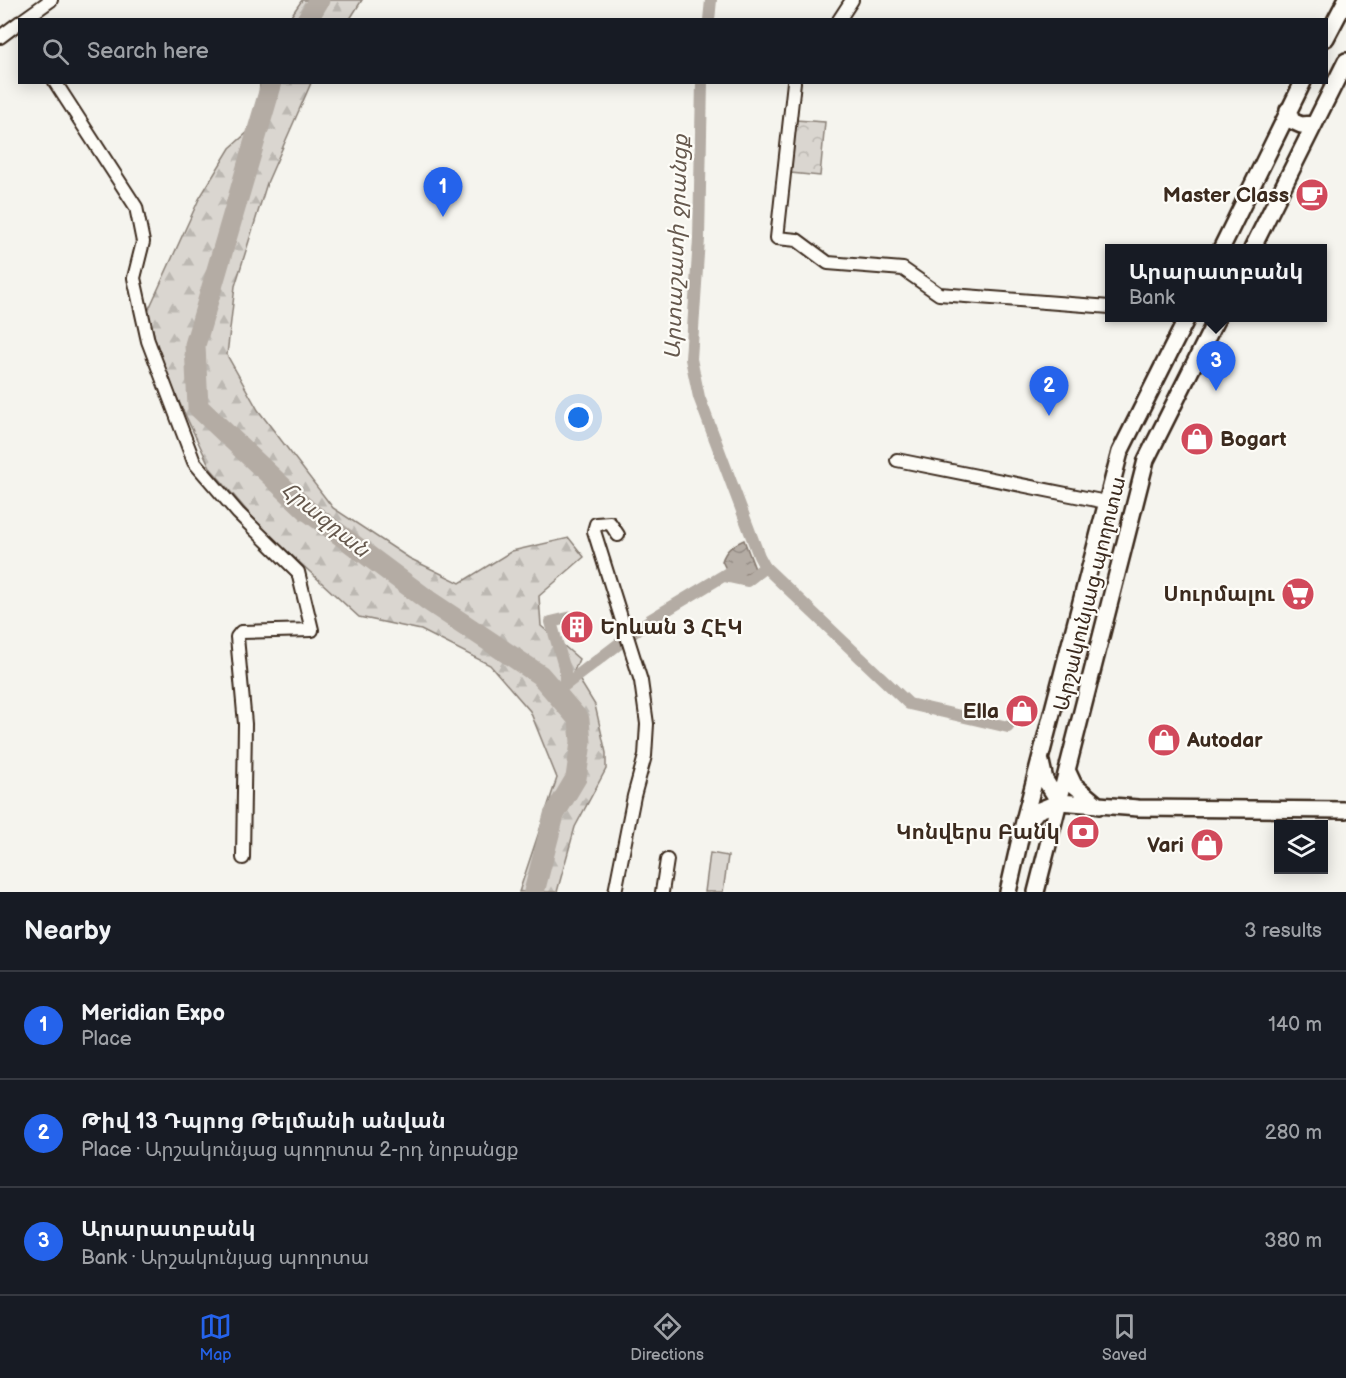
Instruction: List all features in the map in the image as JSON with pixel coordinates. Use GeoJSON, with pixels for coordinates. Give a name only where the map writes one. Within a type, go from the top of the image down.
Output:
{"type":"FeatureCollection","features":[{"type":"Feature","properties":{"kind":"main road"},"geometry":{"type":"LineString","coordinates":[[1328,34],[1346,0]]}},
{"type":"Feature","properties":{"kind":"main road"},"geometry":{"type":"LineString","coordinates":[[1254,244],[1288,172],[1346,61]]}},
{"type":"Feature","properties":{"kind":"main road"},"geometry":{"type":"LineString","coordinates":[[1224,244],[1302,84]]}},
{"type":"Feature","properties":{"kind":"main road"},"geometry":{"type":"LineString","coordinates":[[1288,110],[1292,121],[1301,125],[1314,124]]}},
{"type":"Feature","properties":{"kind":"main road"},"geometry":{"type":"LineString","coordinates":[[1267,158],[1276,154],[1284,158],[1288,172]]}},
{"type":"Feature","properties":{"kind":"main road","name":"Արշակունյաց պողոտա"},"geometry":{"type":"LineString","coordinates":[[1008,892],[1120,452],[1185,322]]}},
{"type":"Feature","properties":{"kind":"main road","name":"Արշակունյաց պողոտա"},"geometry":{"type":"LineString","coordinates":[[1035,892],[1146,460],[1215,322]]}},
{"type":"Feature","properties":{"kind":"main road"},"geometry":{"type":"LineString","coordinates":[[1120,452],[1127,464],[1134,466],[1146,460]]}},
{"type":"Feature","properties":{"kind":"main road"},"geometry":{"type":"LineString","coordinates":[[1041,762],[1045,780],[1059,802]]}},
{"type":"Feature","properties":{"kind":"main road"},"geometry":{"type":"LineString","coordinates":[[1067,770],[1074,785],[1093,806]]}},
{"type":"Feature","properties":{"kind":"main road"},"geometry":{"type":"LineString","coordinates":[[1024,828],[1037,811],[1059,802],[1093,806],[1346,810]]}},
{"type":"Feature","properties":{"kind":"street"},"geometry":{"type":"LineString","coordinates":[[27,18],[51,0]]}},
{"type":"Feature","properties":{"kind":"street"},"geometry":{"type":"LineString","coordinates":[[840,18],[852,0]]}},
{"type":"Feature","properties":{"kind":"street"},"geometry":{"type":"LineString","coordinates":[[0,37],[18,24]]}},
{"type":"Feature","properties":{"kind":"street"},"geometry":{"type":"LineString","coordinates":[[56,84],[136,207],[143,242],[134,278],[148,341],[194,462],[238,513],[298,572],[312,630],[242,632],[237,637],[245,724],[243,858]]}},
{"type":"Feature","properties":{"kind":"street"},"geometry":{"type":"LineString","coordinates":[[794,84],[777,238],[797,240],[828,263],[903,269],[939,294],[1105,307]]}},
{"type":"Feature","properties":{"kind":"street"},"geometry":{"type":"LineString","coordinates":[[897,460],[1106,502]]}},
{"type":"Feature","properties":{"kind":"street"},"geometry":{"type":"LineString","coordinates":[[615,892],[634,796],[645,756],[647,724],[641,681],[617,596],[594,531],[597,524],[610,523],[618,535]]}},
{"type":"Feature","properties":{"kind":"street"},"geometry":{"type":"LineString","coordinates":[[662,892],[667,860]]}},
{"type":"Feature","properties":{"kind":"green space"},"geometry":{"type":"Polygon","coordinates":[[[302,0],[362,0],[351,18],[290,18],[302,0]]]}},
{"type":"Feature","properties":{"kind":"green space"},"geometry":{"type":"Polygon","coordinates":[[[260,84],[311,84],[267,183],[235,286],[227,355],[258,410],[333,508],[409,558],[460,583],[512,551],[569,538],[584,557],[539,596],[541,626],[579,659],[574,671],[595,705],[606,753],[606,769],[575,827],[557,892],[519,892],[557,778],[530,711],[490,665],[421,630],[359,617],[259,525],[211,469],[162,366],[148,311],[199,199],[230,148],[250,130],[259,99],[260,84]]]}},
{"type":"Feature","properties":{"kind":"green space"},"geometry":{"type":"Polygon","coordinates":[[[795,120],[825,122],[820,176],[791,173],[795,120]]]}},
{"type":"Feature","properties":{"kind":"green space"},"geometry":{"type":"Polygon","coordinates":[[[710,853],[728,856],[723,892],[705,892],[710,853]]]}},
{"type":"Feature","properties":{"kind":"water"},"geometry":{"type":"Polygon","coordinates":[[[744,540],[755,569],[742,576],[728,573],[722,561],[730,548],[744,540]]]}},
{"type":"Feature","properties":{"kind":"waterway","name":"Հրազդան"},"geometry":{"type":"LineString","coordinates":[[308,18],[319,0]]}},
{"type":"Feature","properties":{"kind":"waterway","name":"Արտաշատի ջրանցք"},"geometry":{"type":"LineString","coordinates":[[709,18],[711,0]]}},
{"type":"Feature","properties":{"kind":"waterway","name":"Հրազդան"},"geometry":{"type":"LineString","coordinates":[[271,84],[195,345],[198,407],[308,511],[429,601],[540,675],[579,720],[581,742],[576,778],[554,815],[534,892]]}},
{"type":"Feature","properties":{"kind":"waterway","name":"Արտաշատի ջրանցք"},"geometry":{"type":"LineString","coordinates":[[702,84],[699,239],[691,359],[699,397],[759,556],[765,567],[909,704],[1008,727]]}},
{"type":"Feature","properties":{"kind":"waterway"},"geometry":{"type":"LineString","coordinates":[[556,692],[650,620],[728,573],[738,563]]}},
{"type":"Feature","properties":{"kind":"waterway"},"geometry":{"type":"LineString","coordinates":[[724,576],[747,581],[765,567]]}},
{"type":"Feature","properties":{"kind":"waterway"},"geometry":{"type":"LineString","coordinates":[[565,685],[565,670],[551,622],[572,617]]}},
{"type":"Feature","properties":{"kind":"place","name":"Master Class"},"geometry":{"type":"Point","coordinates":[1312,195]}},
{"type":"Feature","properties":{"kind":"place","name":"Meridian Expo"},"geometry":{"type":"Point","coordinates":[443,217]}},
{"type":"Feature","properties":{"kind":"place","name":"Արարատբանկ"},"geometry":{"type":"Point","coordinates":[1216,391]}},
{"type":"Feature","properties":{"kind":"place","name":"Թիվ 13 Դպրոց Թելմանի անվան"},"geometry":{"type":"Point","coordinates":[1049,416]}},
{"type":"Feature","properties":{"kind":"place","name":"Bogart"},"geometry":{"type":"Point","coordinates":[1197,439]}},
{"type":"Feature","properties":{"kind":"place","name":"Սուրմալու"},"geometry":{"type":"Point","coordinates":[1298,594]}},
{"type":"Feature","properties":{"kind":"place","name":"Երևան 3 ՀԷԿ"},"geometry":{"type":"Point","coordinates":[577,627]}},
{"type":"Feature","properties":{"kind":"place","name":"Ella"},"geometry":{"type":"Point","coordinates":[1022,711]}},
{"type":"Feature","properties":{"kind":"place","name":"Autodar"},"geometry":{"type":"Point","coordinates":[1164,740]}},
{"type":"Feature","properties":{"kind":"place","name":"Կոնվերս Բանկ"},"geometry":{"type":"Point","coordinates":[1083,832]}},
{"type":"Feature","properties":{"kind":"place","name":"Vari"},"geometry":{"type":"Point","coordinates":[1207,845]}}]}
